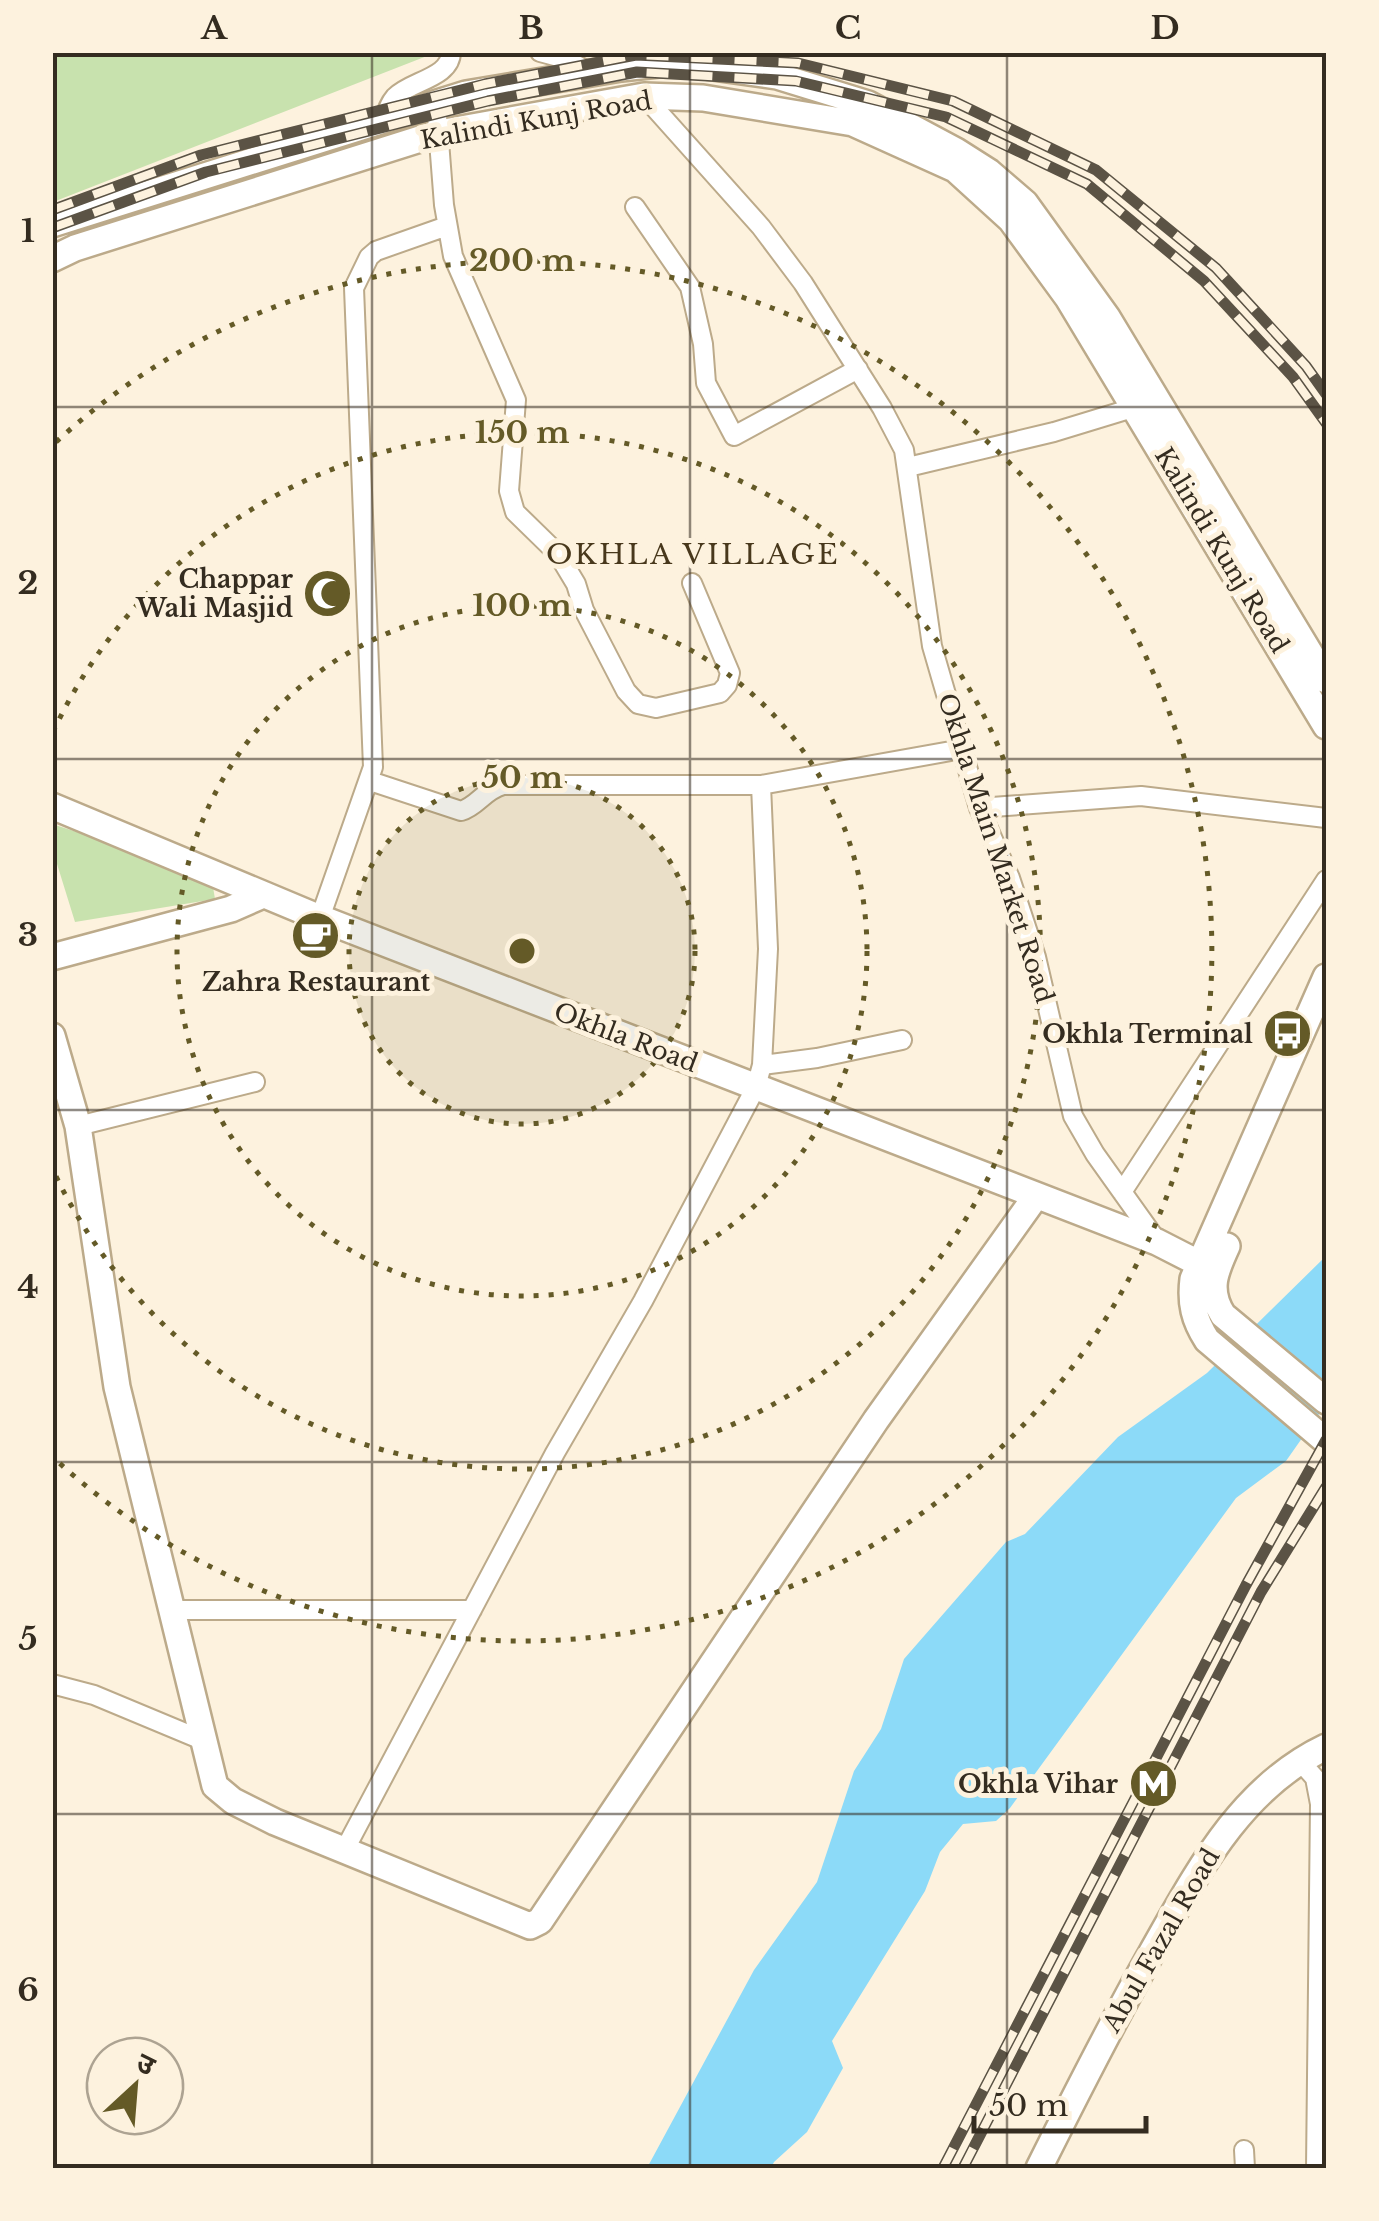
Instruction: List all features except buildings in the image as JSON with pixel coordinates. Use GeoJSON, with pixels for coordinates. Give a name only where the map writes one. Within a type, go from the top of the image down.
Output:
{"type":"FeatureCollection","features":[{"type":"Feature","properties":{"kind":"main road","name":"Kalindi Kunj Road"},"geometry":{"type":"LineString","coordinates":[[52,224],[466,94],[592,72],[707,59],[868,104],[956,150],[1025,203],[1107,317],[1326,680]]}},
{"type":"Feature","properties":{"kind":"main road","name":"Kalindi Kunj Road"},"geometry":{"type":"LineString","coordinates":[[52,259],[75,248],[439,133],[644,96],[703,98],[853,123],[954,169],[1012,220],[1068,298],[1136,407],[1326,726]]}},
{"type":"Feature","properties":{"kind":"main road","name":"Okhla Road"},"geometry":{"type":"LineString","coordinates":[[52,806],[320,918],[759,1076],[1036,1196],[1157,1242],[1200,1264]]}},
{"type":"Feature","properties":{"kind":"main road"},"geometry":{"type":"LineString","coordinates":[[52,958],[231,908],[264,894]]}},
{"type":"Feature","properties":{"kind":"main road"},"geometry":{"type":"LineString","coordinates":[[1322,1436],[1207,1340],[1198,1326],[1191,1295],[1193,1279],[1326,977]]}},
{"type":"Feature","properties":{"kind":"main road"},"geometry":{"type":"LineString","coordinates":[[1326,1017],[1214,1275],[1215,1300],[1229,1322],[1326,1402]]}},
{"type":"Feature","properties":{"kind":"main road"},"geometry":{"type":"LineString","coordinates":[[52,1036],[78,1126],[117,1387],[211,1778],[222,1793],[274,1822],[530,1926],[538,1924],[876,1420],[1036,1196]]}},
{"type":"Feature","properties":{"kind":"main road","name":"Abul Fazal Road"},"geometry":{"type":"LineString","coordinates":[[1039,2168],[1112,2022],[1204,1862],[1238,1814],[1299,1760],[1326,1747]]}},
{"type":"Feature","properties":{"kind":"street"},"geometry":{"type":"LineString","coordinates":[[384,120],[397,94],[444,69],[451,61],[451,52]]}},
{"type":"Feature","properties":{"kind":"street"},"geometry":{"type":"LineString","coordinates":[[540,52],[566,58],[592,72]]}},
{"type":"Feature","properties":{"kind":"street","name":"Okhla Main Market Road"},"geometry":{"type":"LineString","coordinates":[[644,96],[760,227],[803,283],[897,435],[908,467],[932,646],[979,808],[1010,878],[1036,957],[1074,1116],[1157,1242]]}},
{"type":"Feature","properties":{"kind":"street"},"geometry":{"type":"LineString","coordinates":[[436,103],[453,256],[516,400],[509,491],[515,512],[558,554],[626,691],[638,704],[656,708],[720,694],[727,685],[730,673],[692,584]]}},
{"type":"Feature","properties":{"kind":"street"},"geometry":{"type":"LineString","coordinates":[[636,207],[690,287],[703,344],[706,383],[734,436],[858,369]]}},
{"type":"Feature","properties":{"kind":"street"},"geometry":{"type":"LineString","coordinates":[[320,918],[370,781],[373,740],[354,288],[369,257],[376,252],[447,226]]}},
{"type":"Feature","properties":{"kind":"street"},"geometry":{"type":"LineString","coordinates":[[908,467],[1054,432],[1136,407]]}},
{"type":"Feature","properties":{"kind":"street"},"geometry":{"type":"LineString","coordinates":[[370,781],[460,811],[472,806],[488,790],[503,785],[761,785],[962,749]]}},
{"type":"Feature","properties":{"kind":"street"},"geometry":{"type":"LineString","coordinates":[[344,1851],[555,1453],[643,1301],[759,1076],[768,949],[761,785]]}},
{"type":"Feature","properties":{"kind":"street"},"geometry":{"type":"LineString","coordinates":[[979,808],[1141,796],[1326,818]]}},
{"type":"Feature","properties":{"kind":"street"},"geometry":{"type":"LineString","coordinates":[[1122,1192],[1326,880]]}},
{"type":"Feature","properties":{"kind":"street"},"geometry":{"type":"LineString","coordinates":[[759,1076],[817,1058],[902,1040]]}},
{"type":"Feature","properties":{"kind":"street"},"geometry":{"type":"LineString","coordinates":[[78,1126],[255,1082]]}},
{"type":"Feature","properties":{"kind":"street"},"geometry":{"type":"LineString","coordinates":[[171,1610],[472,1610]]}},
{"type":"Feature","properties":{"kind":"street"},"geometry":{"type":"LineString","coordinates":[[52,1684],[94,1695],[202,1740]]}},
{"type":"Feature","properties":{"kind":"street"},"geometry":{"type":"LineString","coordinates":[[1299,1760],[1314,1778],[1320,1804],[1316,2168]]}},
{"type":"Feature","properties":{"kind":"green space"},"geometry":{"type":"Polygon","coordinates":[[[424,52],[427,56],[53,202],[53,53],[424,52]]]}},
{"type":"Feature","properties":{"kind":"green space"},"geometry":{"type":"Polygon","coordinates":[[[52,824],[211,875],[215,899],[75,922],[53,851],[52,824]]]}},
{"type":"Feature","properties":{"kind":"water"},"geometry":{"type":"Polygon","coordinates":[[[1326,1256],[1326,1404],[1286,1461],[1236,1498],[1010,1808],[996,1821],[963,1824],[940,1852],[925,1891],[832,2041],[843,2068],[807,2132],[771,2168],[647,2168],[754,1970],[817,1882],[854,1771],[881,1729],[904,1659],[1006,1542],[1025,1534],[1118,1437],[1207,1373],[1326,1256]]]}},
{"type":"Feature","properties":{"kind":"railway"},"geometry":{"type":"LineString","coordinates":[[52,210],[201,155],[485,84],[636,55],[798,63],[953,101],[1096,170],[1216,268],[1306,366],[1326,394]]}},
{"type":"Feature","properties":{"kind":"railway"},"geometry":{"type":"LineString","coordinates":[[52,228],[206,172],[488,101],[637,72],[796,81],[946,117],[1087,184],[1204,281],[1293,377],[1326,423]]}},
{"type":"Feature","properties":{"kind":"railway"},"geometry":{"type":"LineString","coordinates":[[943,2168],[1246,1585],[1326,1440]]}},
{"type":"Feature","properties":{"kind":"railway"},"geometry":{"type":"LineString","coordinates":[[963,2168],[1261,1592],[1326,1487]]}},
{"type":"Feature","properties":{"kind":"place","name":"Chappar Wali Masjid"},"geometry":{"type":"Point","coordinates":[328,593]}},
{"type":"Feature","properties":{"kind":"place","name":"Zahra Restaurant"},"geometry":{"type":"Point","coordinates":[316,936]}},
{"type":"Feature","properties":{"kind":"place","name":"Okhla Terminal"},"geometry":{"type":"Point","coordinates":[1288,1034]}},
{"type":"Feature","properties":{"kind":"place","name":"Okhla Vihar"},"geometry":{"type":"Point","coordinates":[1153,1784]}},
{"type":"Feature","properties":{"kind":"district","name":"OKHLA VILLAGE"},"geometry":{"type":"Point","coordinates":[693,554]}}]}
